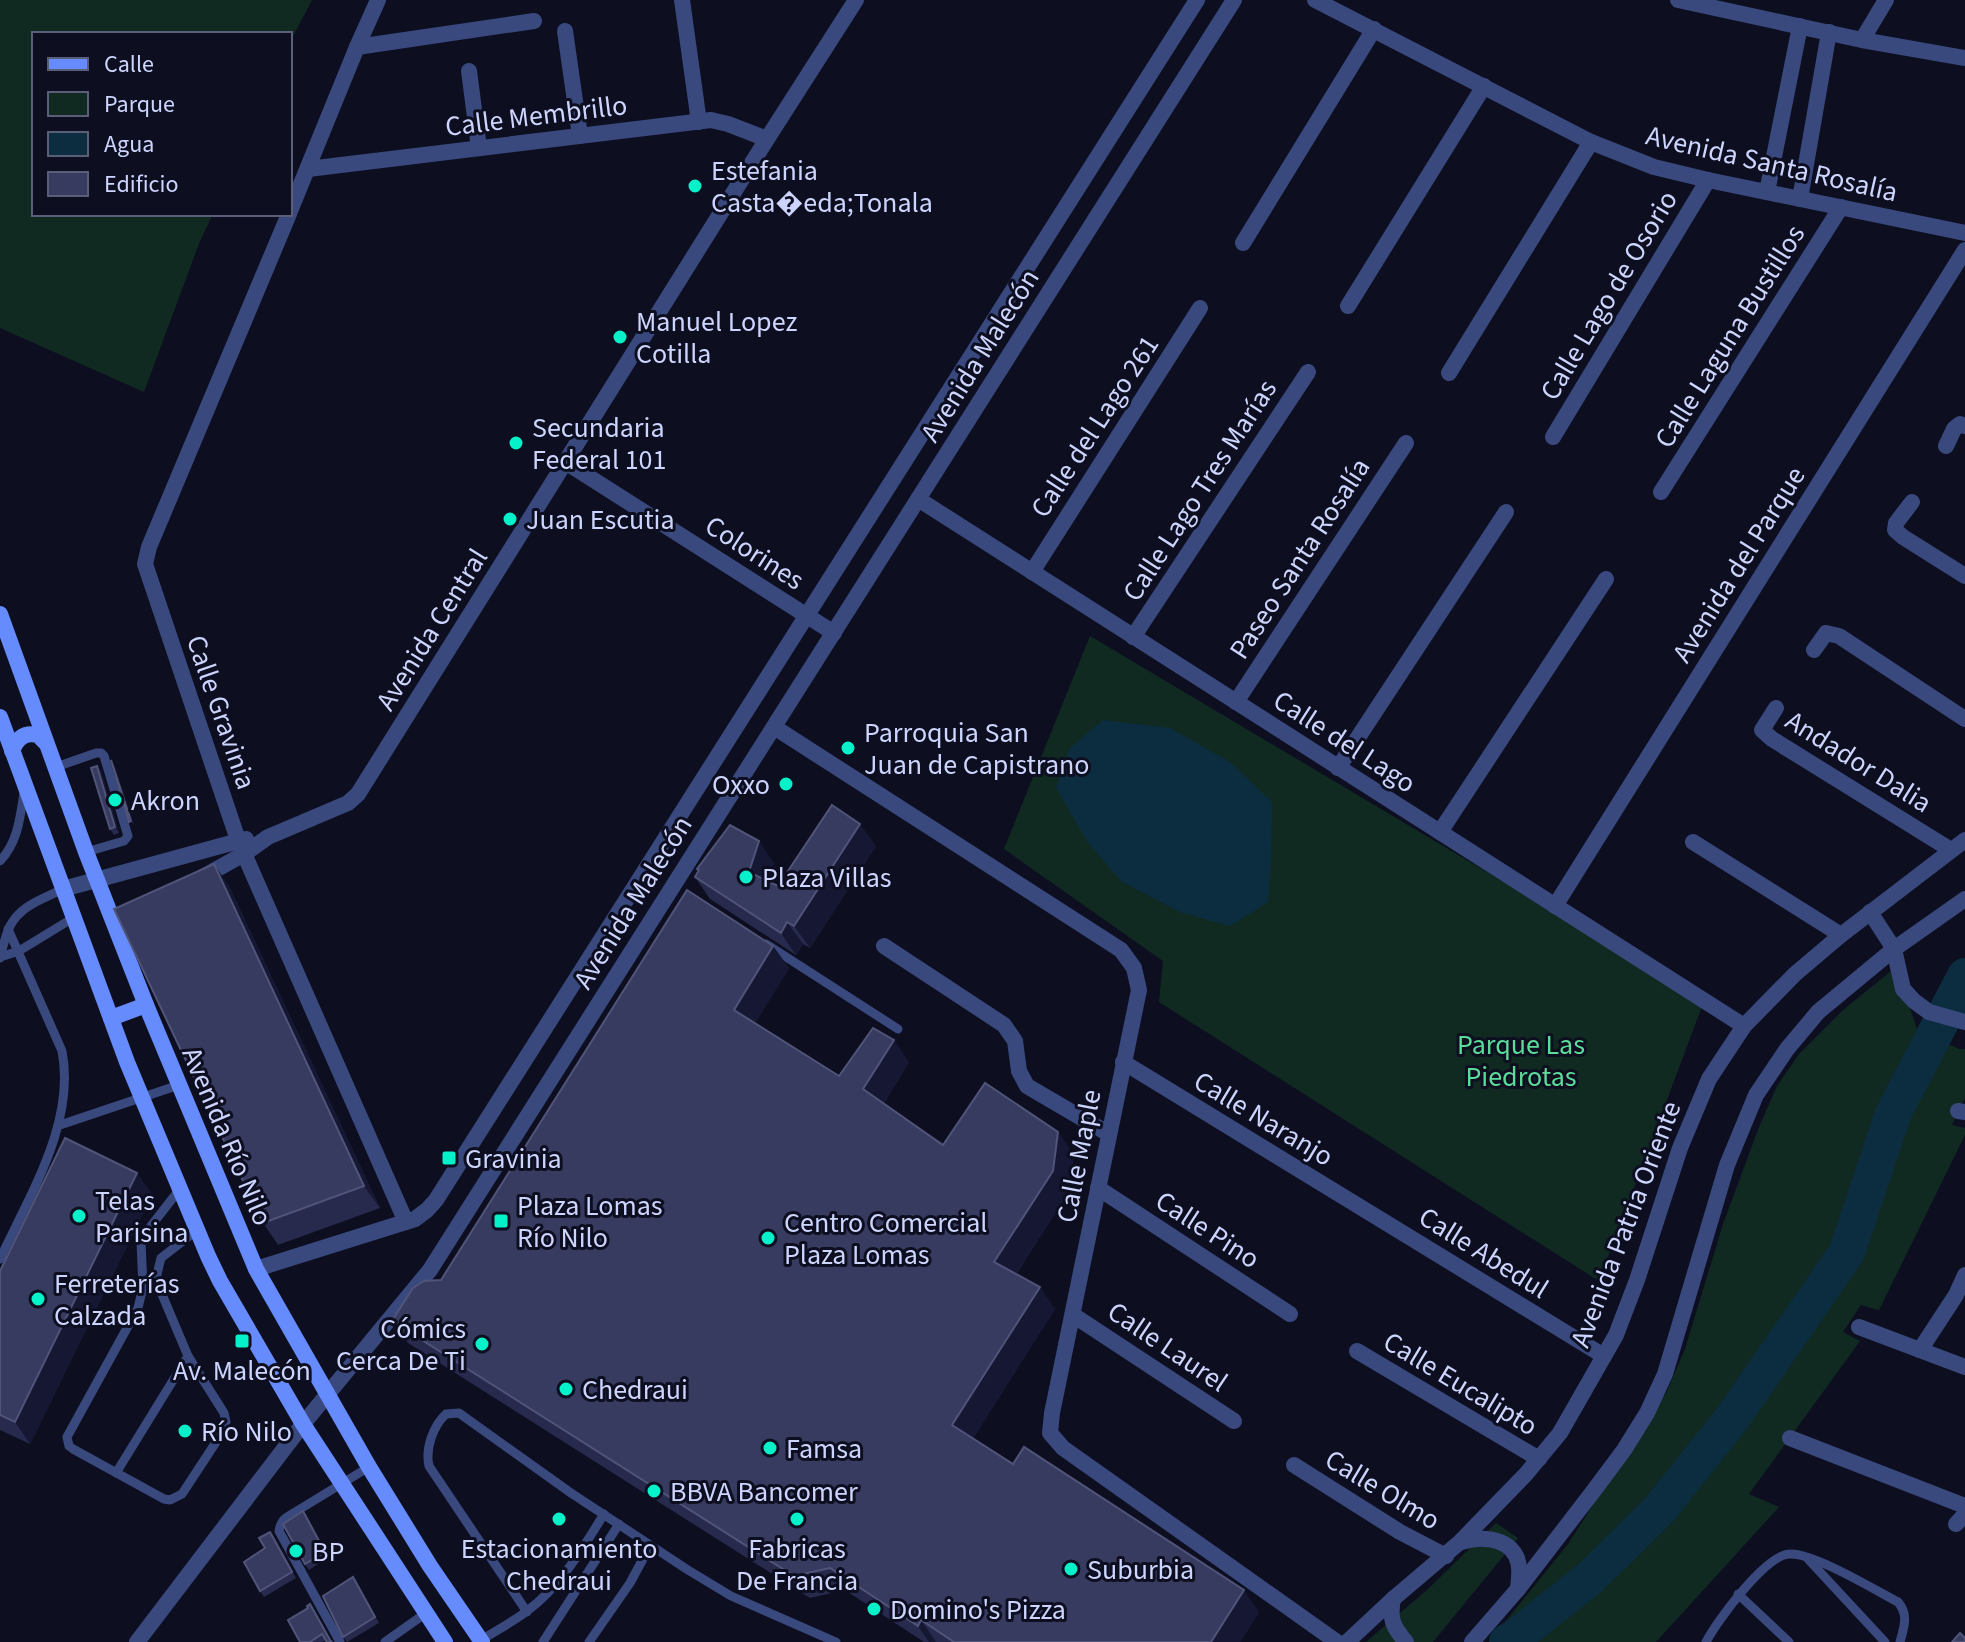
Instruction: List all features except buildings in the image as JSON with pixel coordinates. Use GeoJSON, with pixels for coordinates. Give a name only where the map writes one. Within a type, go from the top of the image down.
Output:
{"type":"FeatureCollection","features":[{"type":"Feature","properties":{"kind":"main road","name":"Avenida Río Nilo"},"geometry":{"type":"LineString","coordinates":[[0,614],[86,852],[97,879],[122,921],[146,1005],[256,1269],[369,1467],[480,1641]]}},
{"type":"Feature","properties":{"kind":"main road"},"geometry":{"type":"LineString","coordinates":[[0,717],[141,1098],[220,1281],[303,1424],[445,1642]]}},
{"type":"Feature","properties":{"kind":"main road"},"geometry":{"type":"LineString","coordinates":[[12,751],[25,734],[38,735],[47,744]]}},
{"type":"Feature","properties":{"kind":"main road"},"geometry":{"type":"LineString","coordinates":[[111,1018],[146,1005]]}},
{"type":"Feature","properties":{"kind":"street","name":"Calle Gravinia"},"geometry":{"type":"LineString","coordinates":[[292,206],[378,0]]}},
{"type":"Feature","properties":{"kind":"street"},"geometry":{"type":"LineString","coordinates":[[682,0],[699,122]]}},
{"type":"Feature","properties":{"kind":"street","name":"Avenida Central"},"geometry":{"type":"LineString","coordinates":[[63,889],[241,847],[348,803],[358,794],[856,0]]}},
{"type":"Feature","properties":{"kind":"street","name":"Avenida Malecón"},"geometry":{"type":"LineString","coordinates":[[256,1269],[415,1219],[436,1200],[1197,0]]}},
{"type":"Feature","properties":{"kind":"street","name":"Avenida Malecón"},"geometry":{"type":"LineString","coordinates":[[137,1642],[303,1424],[430,1270],[680,890],[774,727],[1234,0]]}},
{"type":"Feature","properties":{"kind":"street","name":"Avenida Santa Rosalía"},"geometry":{"type":"LineString","coordinates":[[1315,0],[1591,142],[1654,167],[1965,233]]}},
{"type":"Feature","properties":{"kind":"street"},"geometry":{"type":"LineString","coordinates":[[1678,0],[1862,40],[1965,58]]}},
{"type":"Feature","properties":{"kind":"street"},"geometry":{"type":"LineString","coordinates":[[1862,40],[1886,0]]}},
{"type":"Feature","properties":{"kind":"street"},"geometry":{"type":"LineString","coordinates":[[357,47],[534,21]]}},
{"type":"Feature","properties":{"kind":"street"},"geometry":{"type":"LineString","coordinates":[[1767,192],[1800,26]]}},
{"type":"Feature","properties":{"kind":"street"},"geometry":{"type":"LineString","coordinates":[[1243,243],[1374,29]]}},
{"type":"Feature","properties":{"kind":"street"},"geometry":{"type":"LineString","coordinates":[[565,31],[580,136]]}},
{"type":"Feature","properties":{"kind":"street"},"geometry":{"type":"LineString","coordinates":[[1800,199],[1829,32]]}},
{"type":"Feature","properties":{"kind":"street"},"geometry":{"type":"LineString","coordinates":[[469,71],[479,148]]}},
{"type":"Feature","properties":{"kind":"street"},"geometry":{"type":"LineString","coordinates":[[1348,306],[1484,86]]}},
{"type":"Feature","properties":{"kind":"street","name":"Calle Membrillo"},"geometry":{"type":"LineString","coordinates":[[308,169],[711,120],[767,139]]}},
{"type":"Feature","properties":{"kind":"street"},"geometry":{"type":"LineString","coordinates":[[1449,373],[1591,142]]}},
{"type":"Feature","properties":{"kind":"street","name":"Calle Lago de Osorio"},"geometry":{"type":"LineString","coordinates":[[1553,437],[1708,180]]}},
{"type":"Feature","properties":{"kind":"street","name":"Calle Laguna Bustillos"},"geometry":{"type":"LineString","coordinates":[[1661,492],[1841,207]]}},
{"type":"Feature","properties":{"kind":"street","name":"Calle Gravinia"},"geometry":{"type":"LineString","coordinates":[[288,216],[149,547],[145,564],[241,847],[406,1222]]}},
{"type":"Feature","properties":{"kind":"street","name":"Avenida del Parque"},"geometry":{"type":"LineString","coordinates":[[1555,906],[1965,250]]}},
{"type":"Feature","properties":{"kind":"street","name":"Calle del Lago 261"},"geometry":{"type":"LineString","coordinates":[[1032,572],[1200,308]]}},
{"type":"Feature","properties":{"kind":"street","name":"Calle Lago Tres Marías"},"geometry":{"type":"LineString","coordinates":[[1133,637],[1308,372]]}},
{"type":"Feature","properties":{"kind":"street"},"geometry":{"type":"LineString","coordinates":[[1946,446],[1954,429],[1960,424],[1965,426]]}},
{"type":"Feature","properties":{"kind":"street","name":"Paseo Santa Rosalía"},"geometry":{"type":"LineString","coordinates":[[1236,702],[1406,443]]}},
{"type":"Feature","properties":{"kind":"street","name":"Colorines"},"geometry":{"type":"LineString","coordinates":[[567,463],[834,633]]}},
{"type":"Feature","properties":{"kind":"street","name":"Calle del Lago"},"geometry":{"type":"LineString","coordinates":[[918,499],[1744,1026]]}},
{"type":"Feature","properties":{"kind":"street"},"geometry":{"type":"LineString","coordinates":[[1912,502],[1896,523],[1895,530],[1965,576]]}},
{"type":"Feature","properties":{"kind":"street"},"geometry":{"type":"LineString","coordinates":[[1338,768],[1506,512]]}},
{"type":"Feature","properties":{"kind":"street"},"geometry":{"type":"LineString","coordinates":[[1440,832],[1606,579]]}},
{"type":"Feature","properties":{"kind":"street"},"geometry":{"type":"LineString","coordinates":[[1814,650],[1826,633],[1839,636],[1965,719]]}},
{"type":"Feature","properties":{"kind":"street","name":"Andador Dalia"},"geometry":{"type":"LineString","coordinates":[[1776,708],[1762,730],[1772,739],[1951,850]]}},
{"type":"Feature","properties":{"kind":"street","name":"Calle Maple"},"geometry":{"type":"LineString","coordinates":[[774,727],[1121,950],[1134,968],[1139,990],[1050,1433],[1063,1448],[1337,1642]]}},
{"type":"Feature","properties":{"kind":"street","name":"Avenida Patria Oriente"},"geometry":{"type":"LineString","coordinates":[[1347,1642],[1446,1556],[1526,1474],[1560,1433],[1616,1335],[1680,1148],[1709,1079],[1744,1026],[1795,974],[1841,935],[1965,840]]}},
{"type":"Feature","properties":{"kind":"street"},"geometry":{"type":"LineString","coordinates":[[1693,842],[1841,935]]}},
{"type":"Feature","properties":{"kind":"street","name":"Avenida Central"},"geometry":{"type":"LineString","coordinates":[[180,889],[241,847]]}},
{"type":"Feature","properties":{"kind":"street"},"geometry":{"type":"LineString","coordinates":[[1472,1642],[1518,1589],[1624,1450],[1647,1413],[1665,1374],[1727,1165],[1756,1095],[1787,1049],[1818,1012],[1894,949],[1965,899]]}},
{"type":"Feature","properties":{"kind":"street"},"geometry":{"type":"LineString","coordinates":[[1870,912],[1894,949],[1903,989],[1929,1012],[1965,1022]]}},
{"type":"Feature","properties":{"kind":"street"},"geometry":{"type":"LineString","coordinates":[[884,946],[1004,1025],[1015,1041],[1019,1071],[1027,1086],[1109,1134]]}},
{"type":"Feature","properties":{"kind":"street","name":"Calle Naranjo"},"geometry":{"type":"LineString","coordinates":[[1123,1062],[1377,1217]]}},
{"type":"Feature","properties":{"kind":"street","name":"Calle Pino"},"geometry":{"type":"LineString","coordinates":[[1098,1188],[1290,1314]]}},
{"type":"Feature","properties":{"kind":"street","name":"Calle Abedul"},"geometry":{"type":"LineString","coordinates":[[1377,1217],[1604,1356]]}},
{"type":"Feature","properties":{"kind":"street"},"geometry":{"type":"LineString","coordinates":[[1920,1350],[1956,1295],[1965,1275]]}},
{"type":"Feature","properties":{"kind":"street","name":"Calle Laurel"},"geometry":{"type":"LineString","coordinates":[[1073,1315],[1234,1421]]}},
{"type":"Feature","properties":{"kind":"street"},"geometry":{"type":"LineString","coordinates":[[1859,1327],[1965,1367]]}},
{"type":"Feature","properties":{"kind":"street","name":"Calle Eucalipto"},"geometry":{"type":"LineString","coordinates":[[1357,1351],[1539,1459]]}},
{"type":"Feature","properties":{"kind":"street"},"geometry":{"type":"LineString","coordinates":[[1790,1438],[1965,1506]]}},
{"type":"Feature","properties":{"kind":"street","name":"Calle Olmo"},"geometry":{"type":"LineString","coordinates":[[1294,1465],[1400,1532],[1446,1556]]}},
{"type":"Feature","properties":{"kind":"street"},"geometry":{"type":"LineString","coordinates":[[1460,1542],[1474,1538],[1487,1539],[1501,1542],[1514,1552],[1518,1560],[1518,1589]]}},
{"type":"Feature","properties":{"kind":"street"},"geometry":{"type":"LineString","coordinates":[[1393,1599],[1390,1613],[1394,1627],[1406,1642]]}},
{"type":"Feature","properties":{"kind":"lane"},"geometry":{"type":"LineString","coordinates":[[56,767],[96,753],[104,756],[127,838],[86,852]]}},
{"type":"Feature","properties":{"kind":"lane"},"geometry":{"type":"LineString","coordinates":[[0,861],[12,846],[18,831],[25,786]]}},
{"type":"Feature","properties":{"kind":"lane"},"geometry":{"type":"LineString","coordinates":[[0,957],[8,929],[16,916],[26,906],[63,889]]}},
{"type":"Feature","properties":{"kind":"lane"},"geometry":{"type":"LineString","coordinates":[[0,957],[19,951],[73,918]]}},
{"type":"Feature","properties":{"kind":"lane"},"geometry":{"type":"LineString","coordinates":[[0,1259],[30,1198],[60,1125],[65,1067],[62,1051],[8,929]]}},
{"type":"Feature","properties":{"kind":"lane"},"geometry":{"type":"LineString","coordinates":[[753,936],[898,1029]]}},
{"type":"Feature","properties":{"kind":"lane"},"geometry":{"type":"LineString","coordinates":[[60,1125],[179,1085]]}},
{"type":"Feature","properties":{"kind":"lane"},"geometry":{"type":"LineString","coordinates":[[179,1190],[144,1235],[141,1242],[143,1287],[138,1308],[67,1437],[73,1449],[164,1499],[182,1494],[226,1422],[224,1413],[188,1356],[158,1285],[161,1258],[196,1231]]}},
{"type":"Feature","properties":{"kind":"lane"},"geometry":{"type":"LineString","coordinates":[[116,1473],[188,1356]]}},
{"type":"Feature","properties":{"kind":"lane"},"geometry":{"type":"LineString","coordinates":[[527,1612],[429,1466],[429,1449],[443,1416],[459,1413],[650,1546],[731,1596],[836,1642]]}},
{"type":"Feature","properties":{"kind":"lane"},"geometry":{"type":"LineString","coordinates":[[340,1642],[279,1531],[283,1519],[369,1467]]}},
{"type":"Feature","properties":{"kind":"lane"},"geometry":{"type":"LineString","coordinates":[[480,1641],[527,1612],[549,1592],[604,1514]]}},
{"type":"Feature","properties":{"kind":"lane"},"geometry":{"type":"LineString","coordinates":[[543,1642],[619,1524]]}},
{"type":"Feature","properties":{"kind":"lane"},"geometry":{"type":"LineString","coordinates":[[589,1642],[630,1583],[650,1546]]}},
{"type":"Feature","properties":{"kind":"lane"},"geometry":{"type":"LineString","coordinates":[[1706,1642],[1738,1594],[1776,1558],[1790,1554],[1830,1566],[1898,1602],[1905,1616],[1900,1642]]}},
{"type":"Feature","properties":{"kind":"lane"},"geometry":{"type":"LineString","coordinates":[[1805,1557],[1885,1642]]}},
{"type":"Feature","properties":{"kind":"lane"},"geometry":{"type":"LineString","coordinates":[[1738,1594],[1789,1642]]}},
{"type":"Feature","properties":{"kind":"lane"},"geometry":{"type":"LineString","coordinates":[[385,1642],[426,1613]]}},
{"type":"Feature","properties":{"kind":"green space"},"geometry":{"type":"Polygon","coordinates":[[[0,0],[312,0],[292,38],[292,32],[32,32],[32,216],[212,216],[144,392],[0,328],[0,0]]]}},
{"type":"Feature","properties":{"kind":"green space","name":"Parque Las Piedrotas"},"geometry":{"type":"Polygon","coordinates":[[[1090,636],[1704,1001],[1599,1281],[1159,1002],[1163,961],[1004,849],[1090,636]]]}},
{"type":"Feature","properties":{"kind":"green space"},"geometry":{"type":"Polygon","coordinates":[[[1896,967],[1917,1029],[1965,1049],[1965,1098],[1952,1125],[1965,1128],[1965,1135],[1879,1310],[1861,1305],[1843,1332],[1860,1341],[1749,1494],[1779,1507],[1656,1642],[1489,1642],[1568,1544],[1667,1391],[1685,1349],[1723,1224],[1777,1086],[1799,1054],[1843,1010],[1896,967]]]}},
{"type":"Feature","properties":{"kind":"green space"},"geometry":{"type":"Polygon","coordinates":[[[1496,1523],[1518,1538],[1433,1642],[1366,1642],[1427,1590],[1496,1523]]]}},
{"type":"Feature","properties":{"kind":"water"},"geometry":{"type":"Polygon","coordinates":[[[1103,720],[1170,728],[1230,762],[1272,802],[1268,902],[1230,926],[1180,912],[1121,881],[1087,841],[1056,788],[1069,749],[1103,720]]]}},
{"type":"Feature","properties":{"kind":"waterway"},"geometry":{"type":"LineString","coordinates":[[1507,1642],[1590,1578],[1659,1510],[1733,1417],[1847,1252],[1893,1114],[1965,976]]}},
{"type":"Feature","properties":{"kind":"place","name":"Estefania Casta�eda;Tonala"},"geometry":{"type":"Point","coordinates":[695,186]}},
{"type":"Feature","properties":{"kind":"place","name":"Manuel Lopez Cotilla"},"geometry":{"type":"Point","coordinates":[620,337]}},
{"type":"Feature","properties":{"kind":"place","name":"Secundaria Federal 101"},"geometry":{"type":"Point","coordinates":[516,443]}},
{"type":"Feature","properties":{"kind":"place","name":"Juan Escutia"},"geometry":{"type":"Point","coordinates":[510,519]}},
{"type":"Feature","properties":{"kind":"place","name":"Parroquia San Juan de Capistrano"},"geometry":{"type":"Point","coordinates":[848,748]}},
{"type":"Feature","properties":{"kind":"place","name":"Oxxo"},"geometry":{"type":"Point","coordinates":[786,784]}},
{"type":"Feature","properties":{"kind":"place","name":"Akron"},"geometry":{"type":"Point","coordinates":[115,800]}},
{"type":"Feature","properties":{"kind":"place","name":"Plaza Villas"},"geometry":{"type":"Point","coordinates":[746,877]}},
{"type":"Feature","properties":{"kind":"place","name":"Gravinia"},"geometry":{"type":"Point","coordinates":[449,1158]}},
{"type":"Feature","properties":{"kind":"place","name":"Telas Parisina"},"geometry":{"type":"Point","coordinates":[79,1216]}},
{"type":"Feature","properties":{"kind":"place","name":"Plaza Lomas Río Nilo"},"geometry":{"type":"Point","coordinates":[501,1221]}},
{"type":"Feature","properties":{"kind":"place","name":"Centro Comercial Plaza Lomas"},"geometry":{"type":"Point","coordinates":[768,1238]}},
{"type":"Feature","properties":{"kind":"place","name":"Ferreterías Calzada"},"geometry":{"type":"Point","coordinates":[38,1299]}},
{"type":"Feature","properties":{"kind":"place","name":"Av. Malecón"},"geometry":{"type":"Point","coordinates":[242,1341]}},
{"type":"Feature","properties":{"kind":"place","name":"Cómics Cerca De Ti"},"geometry":{"type":"Point","coordinates":[482,1344]}},
{"type":"Feature","properties":{"kind":"place","name":"Chedraui"},"geometry":{"type":"Point","coordinates":[566,1389]}},
{"type":"Feature","properties":{"kind":"place","name":"Río Nilo"},"geometry":{"type":"Point","coordinates":[185,1431]}},
{"type":"Feature","properties":{"kind":"place","name":"Famsa"},"geometry":{"type":"Point","coordinates":[770,1448]}},
{"type":"Feature","properties":{"kind":"place","name":"BBVA Bancomer"},"geometry":{"type":"Point","coordinates":[654,1491]}},
{"type":"Feature","properties":{"kind":"place","name":"Estacionamiento Chedraui"},"geometry":{"type":"Point","coordinates":[559,1519]}},
{"type":"Feature","properties":{"kind":"place","name":"Fabricas De Francia"},"geometry":{"type":"Point","coordinates":[797,1519]}},
{"type":"Feature","properties":{"kind":"place","name":"BP"},"geometry":{"type":"Point","coordinates":[296,1551]}},
{"type":"Feature","properties":{"kind":"place","name":"Suburbia"},"geometry":{"type":"Point","coordinates":[1071,1569]}},
{"type":"Feature","properties":{"kind":"place","name":"Domino's Pizza"},"geometry":{"type":"Point","coordinates":[874,1609]}}]}
